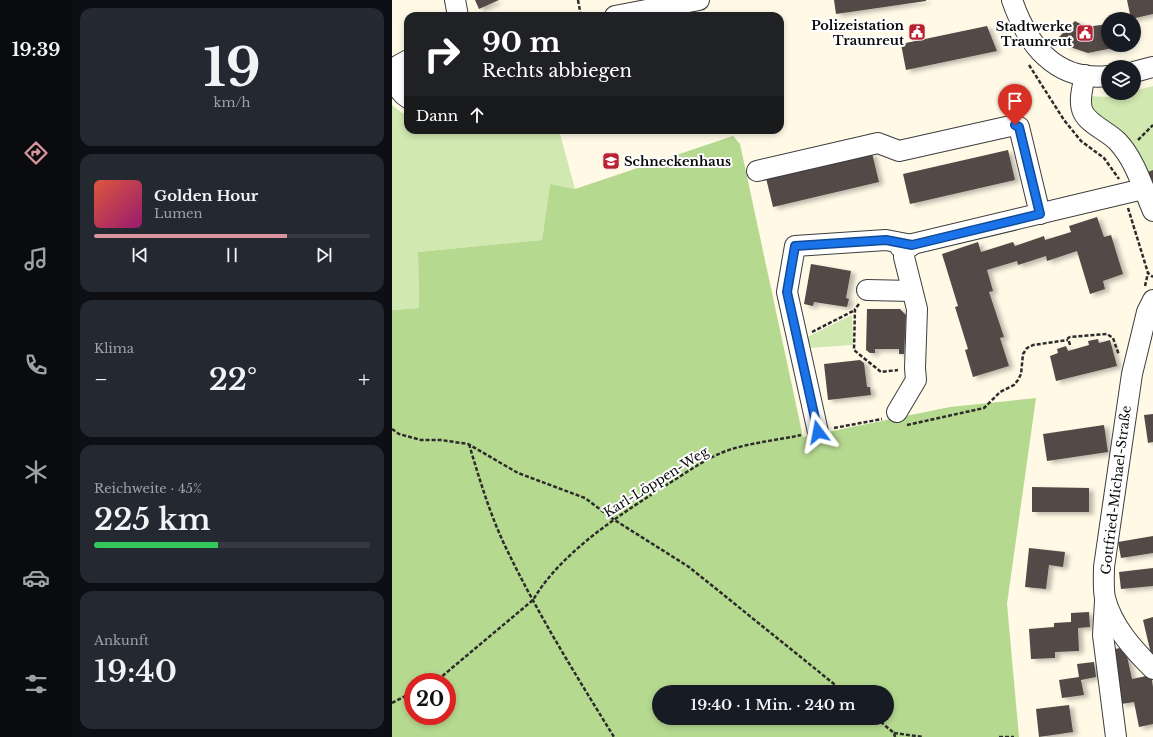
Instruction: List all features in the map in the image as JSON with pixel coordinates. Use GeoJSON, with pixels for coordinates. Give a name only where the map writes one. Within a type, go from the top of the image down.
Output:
{"type":"FeatureCollection","features":[{"type":"Feature","properties":{"kind":"street"},"geometry":{"type":"LineString","coordinates":[[455,0],[457,12]]}},
{"type":"Feature","properties":{"kind":"street"},"geometry":{"type":"LineString","coordinates":[[636,12],[699,0]]}},
{"type":"Feature","properties":{"kind":"street"},"geometry":{"type":"LineString","coordinates":[[1012,0],[1024,31],[1043,55],[1071,72],[1085,75],[1101,76]]}},
{"type":"Feature","properties":{"kind":"street"},"geometry":{"type":"LineString","coordinates":[[404,62],[399,65],[396,78],[397,85],[404,95]]}},
{"type":"Feature","properties":{"kind":"street"},"geometry":{"type":"LineString","coordinates":[[1141,70],[1153,67]]}},
{"type":"Feature","properties":{"kind":"street"},"geometry":{"type":"LineString","coordinates":[[1085,75],[1081,102],[1082,111],[1087,118],[1117,141],[1125,151],[1133,191],[1153,211]]}},
{"type":"Feature","properties":{"kind":"street"},"geometry":{"type":"LineString","coordinates":[[757,171],[878,143],[899,151],[1015,125],[1019,127],[1040,214]]}},
{"type":"Feature","properties":{"kind":"street"},"geometry":{"type":"LineString","coordinates":[[871,254],[1133,191]]}},
{"type":"Feature","properties":{"kind":"street"},"geometry":{"type":"LineString","coordinates":[[818,432],[787,292],[795,246],[886,240],[912,245]]}},
{"type":"Feature","properties":{"kind":"street"},"geometry":{"type":"LineString","coordinates":[[897,412],[916,380],[917,309],[904,257],[905,250],[912,245]]}},
{"type":"Feature","properties":{"kind":"street"},"geometry":{"type":"LineString","coordinates":[[867,290],[912,291]]}},
{"type":"Feature","properties":{"kind":"street","name":"Gottfried-Michael-Straße"},"geometry":{"type":"LineString","coordinates":[[1153,300],[1147,312],[1132,374],[1104,566],[1105,597],[1112,617],[1132,648],[1153,669]]}},
{"type":"Feature","properties":{"kind":"street"},"geometry":{"type":"LineString","coordinates":[[1105,597],[1102,635],[1116,737]]}},
{"type":"Feature","properties":{"kind":"path"},"geometry":{"type":"LineString","coordinates":[[578,0],[580,12]]}},
{"type":"Feature","properties":{"kind":"path"},"geometry":{"type":"LineString","coordinates":[[1125,151],[1153,124]]}},
{"type":"Feature","properties":{"kind":"path"},"geometry":{"type":"LineString","coordinates":[[1133,191],[1148,274],[1153,277]]}},
{"type":"Feature","properties":{"kind":"path"},"geometry":{"type":"LineString","coordinates":[[867,290],[855,309],[854,350],[881,372]]}},
{"type":"Feature","properties":{"kind":"path"},"geometry":{"type":"LineString","coordinates":[[797,338],[855,309]]}},
{"type":"Feature","properties":{"kind":"path"},"geometry":{"type":"LineString","coordinates":[[897,412],[902,423],[906,426],[984,408],[1000,392],[1014,385],[1018,380],[1022,374],[1023,354],[1027,348],[1068,340],[1070,337],[1107,334],[1110,336],[1123,365],[1122,369],[1125,373],[1132,374]]}},
{"type":"Feature","properties":{"kind":"path"},"geometry":{"type":"LineString","coordinates":[[1068,340],[1070,345]]}},
{"type":"Feature","properties":{"kind":"path","name":"Karl-Löppen-Weg"},"geometry":{"type":"LineString","coordinates":[[446,673],[533,600],[540,587],[556,568],[613,519],[712,457],[732,449],[888,417],[897,412]]}},
{"type":"Feature","properties":{"kind":"path"},"geometry":{"type":"LineString","coordinates":[[392,429],[399,434],[421,440],[468,444],[518,473],[585,498],[613,519],[689,567],[835,685]]}},
{"type":"Feature","properties":{"kind":"path"},"geometry":{"type":"LineString","coordinates":[[468,444],[487,503],[508,552],[533,600],[614,737]]}},
{"type":"Feature","properties":{"kind":"path"},"geometry":{"type":"LineString","coordinates":[[392,703],[404,697]]}},
{"type":"Feature","properties":{"kind":"path"},"geometry":{"type":"LineString","coordinates":[[884,725],[894,733],[923,737]]}},
{"type":"Feature","properties":{"kind":"path"},"geometry":{"type":"LineString","coordinates":[[894,733],[895,737]]}},
{"type":"Feature","properties":{"kind":"path"},"geometry":{"type":"LineString","coordinates":[[999,737],[1014,737]]}},
{"type":"Feature","properties":{"kind":"green space"},"geometry":{"type":"Polygon","coordinates":[[[1153,86],[1153,194],[1090,110],[1087,96],[1101,97],[1101,100],[1141,100],[1141,89],[1153,86]]]}},
{"type":"Feature","properties":{"kind":"green space"},"geometry":{"type":"Polygon","coordinates":[[[392,105],[404,113],[404,134],[560,134],[575,189],[550,184],[542,240],[418,252],[419,308],[392,310],[392,105]]]}},
{"type":"Feature","properties":{"kind":"green space"},"geometry":{"type":"Polygon","coordinates":[[[733,136],[740,144],[803,437],[950,407],[1036,398],[1007,604],[1019,737],[392,737],[392,310],[419,308],[418,252],[542,240],[550,184],[575,189],[733,136]]]}},
{"type":"Feature","properties":{"kind":"green space"},"geometry":{"type":"Polygon","coordinates":[[[852,315],[853,345],[809,348],[807,337],[852,315]]]}},
{"type":"Feature","properties":{"kind":"building"},"geometry":{"type":"Polygon","coordinates":[[[475,0],[499,0],[479,9],[475,0]]]}},
{"type":"Feature","properties":{"kind":"building"},"geometry":{"type":"Polygon","coordinates":[[[834,0],[926,0],[926,1],[836,14],[834,0]]]}},
{"type":"Feature","properties":{"kind":"building"},"geometry":{"type":"Polygon","coordinates":[[[1127,0],[1153,0],[1153,14],[1141,17],[1141,12],[1130,12],[1127,0]]]}},
{"type":"Feature","properties":{"kind":"building","name":"Stadtwerke Traunreut"},"geometry":{"type":"Polygon","coordinates":[[[1075,21],[1086,27],[1101,25],[1101,50],[1088,53],[1067,46],[1058,38],[1075,21]]]}},
{"type":"Feature","properties":{"kind":"building"},"geometry":{"type":"Polygon","coordinates":[[[987,26],[997,51],[906,70],[901,44],[987,26]]]}},
{"type":"Feature","properties":{"kind":"building"},"geometry":{"type":"Polygon","coordinates":[[[1008,150],[1015,180],[910,204],[903,174],[1008,150]]]}},
{"type":"Feature","properties":{"kind":"building"},"geometry":{"type":"Polygon","coordinates":[[[872,153],[879,182],[773,207],[766,178],[872,153]]]}},
{"type":"Feature","properties":{"kind":"building"},"geometry":{"type":"Polygon","coordinates":[[[1153,170],[1153,185],[1148,172],[1153,170]]]}},
{"type":"Feature","properties":{"kind":"building"},"geometry":{"type":"Polygon","coordinates":[[[1097,217],[1104,237],[1111,235],[1123,274],[1103,281],[1105,289],[1090,294],[1077,251],[1047,261],[1046,256],[1018,265],[1017,261],[987,270],[993,291],[989,292],[1004,337],[1000,338],[1009,366],[973,377],[965,350],[968,349],[955,307],[958,306],[942,254],[978,242],[981,252],[1013,242],[1015,246],[1044,236],[1045,240],[1071,232],[1069,226],[1097,217]]]}},
{"type":"Feature","properties":{"kind":"building"},"geometry":{"type":"Polygon","coordinates":[[[811,264],[851,271],[846,298],[849,299],[847,307],[814,302],[813,306],[804,304],[811,264]]]}},
{"type":"Feature","properties":{"kind":"building"},"geometry":{"type":"Polygon","coordinates":[[[867,309],[900,309],[906,315],[904,354],[899,354],[899,349],[875,349],[875,353],[870,353],[866,350],[867,309]]]}},
{"type":"Feature","properties":{"kind":"building"},"geometry":{"type":"Polygon","coordinates":[[[1098,339],[1099,343],[1110,340],[1117,366],[1056,381],[1050,356],[1058,353],[1057,349],[1066,346],[1068,351],[1089,345],[1088,341],[1098,339]]]}},
{"type":"Feature","properties":{"kind":"building"},"geometry":{"type":"Polygon","coordinates":[[[860,360],[864,363],[867,387],[870,387],[871,395],[828,400],[824,364],[860,360]]]}},
{"type":"Feature","properties":{"kind":"building"},"geometry":{"type":"Polygon","coordinates":[[[1153,414],[1153,442],[1148,443],[1144,415],[1153,414]]]}},
{"type":"Feature","properties":{"kind":"building"},"geometry":{"type":"Polygon","coordinates":[[[1104,425],[1108,452],[1047,461],[1043,434],[1104,425]]]}},
{"type":"Feature","properties":{"kind":"building"},"geometry":{"type":"Polygon","coordinates":[[[1032,487],[1089,488],[1089,512],[1032,512],[1032,487]]]}},
{"type":"Feature","properties":{"kind":"building"},"geometry":{"type":"Polygon","coordinates":[[[1153,536],[1153,553],[1121,558],[1118,542],[1153,536]]]}},
{"type":"Feature","properties":{"kind":"building"},"geometry":{"type":"Polygon","coordinates":[[[1029,548],[1065,552],[1063,567],[1049,565],[1046,589],[1025,587],[1029,548]]]}},
{"type":"Feature","properties":{"kind":"building"},"geometry":{"type":"Polygon","coordinates":[[[1153,568],[1153,586],[1121,589],[1119,572],[1153,568]]]}},
{"type":"Feature","properties":{"kind":"building"},"geometry":{"type":"Polygon","coordinates":[[[1089,612],[1090,627],[1078,628],[1079,651],[1055,652],[1055,658],[1031,659],[1029,629],[1054,627],[1054,623],[1071,622],[1071,613],[1089,612]]]}},
{"type":"Feature","properties":{"kind":"building"},"geometry":{"type":"Polygon","coordinates":[[[1153,617],[1153,653],[1151,654],[1143,620],[1153,617]]]}},
{"type":"Feature","properties":{"kind":"building"},"geometry":{"type":"Polygon","coordinates":[[[1125,647],[1132,679],[1151,675],[1153,687],[1153,724],[1139,727],[1134,702],[1121,704],[1110,650],[1125,647]]]}},
{"type":"Feature","properties":{"kind":"building"},"geometry":{"type":"Polygon","coordinates":[[[1094,662],[1096,677],[1081,680],[1084,695],[1062,698],[1059,680],[1079,677],[1077,664],[1094,662]]]}},
{"type":"Feature","properties":{"kind":"building"},"geometry":{"type":"Polygon","coordinates":[[[1069,705],[1073,732],[1039,737],[1036,709],[1069,705]]]}},
{"type":"Feature","properties":{"kind":"place","name":"Polizeistation Traunreut"},"geometry":{"type":"Point","coordinates":[917,32]}},
{"type":"Feature","properties":{"kind":"place","name":"Stadtwerke Traunreut"},"geometry":{"type":"Point","coordinates":[1085,33]}},
{"type":"Feature","properties":{"kind":"place","name":"Schneckenhaus"},"geometry":{"type":"Point","coordinates":[611,161]}},
{"type":"Feature","properties":{"kind":"route"},"geometry":{"type":"LineString","coordinates":[[818,432],[787,292],[795,246],[886,240],[912,245],[1040,214],[1019,127],[1015,125]]}}]}
